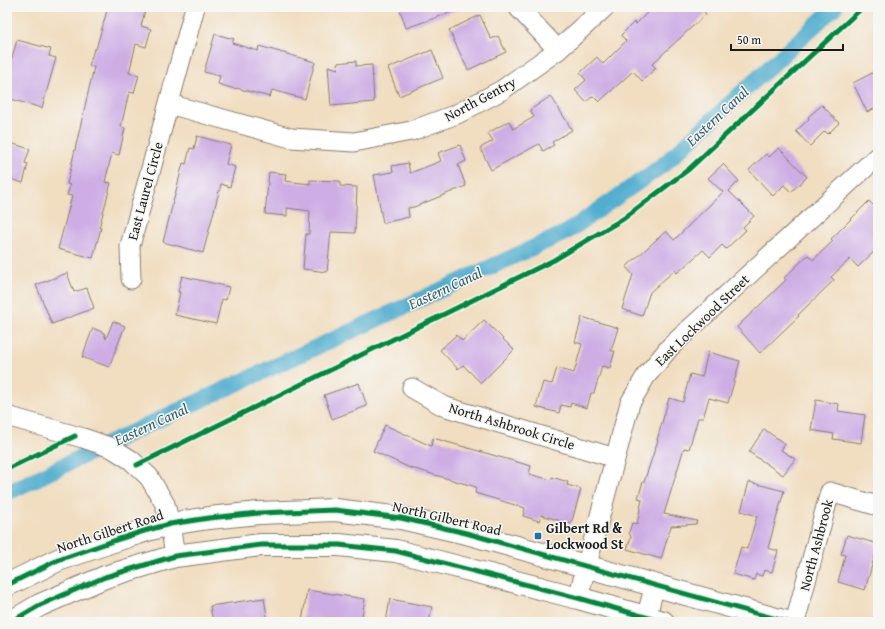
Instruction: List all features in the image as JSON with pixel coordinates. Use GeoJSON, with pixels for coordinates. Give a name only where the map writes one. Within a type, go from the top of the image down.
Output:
{"type":"FeatureCollection","features":[{"type":"Feature","properties":{"kind":"main road","name":"North Gilbert Road"},"geometry":{"type":"LineString","coordinates":[[7,585],[58,560],[144,531],[170,524],[259,513],[335,510],[401,518],[466,533],[787,622]]}},
{"type":"Feature","properties":{"kind":"main road"},"geometry":{"type":"LineString","coordinates":[[11,622],[40,605],[104,577],[175,556],[261,545],[339,545],[396,551],[578,598],[651,620]]}},
{"type":"Feature","properties":{"kind":"street","name":"East Laurel Circle"},"geometry":{"type":"LineString","coordinates":[[131,279],[130,246],[195,7]]}},
{"type":"Feature","properties":{"kind":"street"},"geometry":{"type":"LineString","coordinates":[[518,7],[558,50]]}},
{"type":"Feature","properties":{"kind":"street","name":"North Gentry"},"geometry":{"type":"LineString","coordinates":[[169,104],[290,138],[354,142],[411,130],[457,114],[502,90],[558,50],[605,7]]}},
{"type":"Feature","properties":{"kind":"street","name":"East Lockwood Street"},"geometry":{"type":"LineString","coordinates":[[578,598],[630,404],[646,376],[670,347],[878,156]]}},
{"type":"Feature","properties":{"kind":"street","name":"North Ashbrook Circle"},"geometry":{"type":"LineString","coordinates":[[412,388],[443,406],[615,458]]}},
{"type":"Feature","properties":{"kind":"street"},"geometry":{"type":"LineString","coordinates":[[7,416],[112,448],[131,460],[149,477],[165,504],[175,556]]}},
{"type":"Feature","properties":{"kind":"street","name":"North Ashbrook"},"geometry":{"type":"LineString","coordinates":[[795,622],[830,492],[878,506]]}},
{"type":"Feature","properties":{"kind":"street"},"geometry":{"type":"LineString","coordinates":[[651,620],[655,585]]}},
{"type":"Feature","properties":{"kind":"building"},"geometry":{"type":"Polygon","coordinates":[[[108,7],[146,7],[141,26],[151,29],[146,47],[136,44],[129,73],[139,75],[134,93],[129,92],[121,127],[125,128],[119,155],[112,153],[105,182],[111,183],[93,258],[58,249],[72,196],[67,195],[70,185],[67,184],[94,67],[89,66],[94,49],[96,49],[108,7]]]}},
{"type":"Feature","properties":{"kind":"building"},"geometry":{"type":"Polygon","coordinates":[[[399,7],[460,7],[461,9],[406,28],[399,7]]]}},
{"type":"Feature","properties":{"kind":"building"},"geometry":{"type":"Polygon","coordinates":[[[653,7],[700,7],[706,14],[652,64],[656,68],[642,81],[633,71],[599,102],[593,96],[586,102],[575,90],[586,80],[580,73],[597,57],[603,64],[626,41],[621,35],[634,22],[636,24],[653,7]]]}},
{"type":"Feature","properties":{"kind":"building"},"geometry":{"type":"Polygon","coordinates":[[[480,15],[491,39],[498,36],[506,52],[468,70],[449,30],[480,15]]]}},
{"type":"Feature","properties":{"kind":"building"},"geometry":{"type":"Polygon","coordinates":[[[215,34],[234,39],[232,43],[258,51],[259,46],[315,62],[305,99],[272,90],[270,97],[218,84],[220,76],[204,72],[215,34]]]}},
{"type":"Feature","properties":{"kind":"building"},"geometry":{"type":"Polygon","coordinates":[[[17,40],[51,49],[49,56],[56,58],[42,108],[7,98],[7,75],[17,40]]]}},
{"type":"Feature","properties":{"kind":"building"},"geometry":{"type":"Polygon","coordinates":[[[432,50],[443,78],[399,96],[388,68],[432,50]]]}},
{"type":"Feature","properties":{"kind":"building"},"geometry":{"type":"Polygon","coordinates":[[[356,61],[356,66],[372,65],[374,102],[331,106],[328,66],[338,69],[337,63],[356,61]]]}},
{"type":"Feature","properties":{"kind":"building"},"geometry":{"type":"Polygon","coordinates":[[[878,70],[878,107],[867,112],[853,83],[878,70]]]}},
{"type":"Feature","properties":{"kind":"building"},"geometry":{"type":"Polygon","coordinates":[[[551,96],[572,130],[552,142],[554,145],[543,151],[539,144],[491,170],[480,148],[493,141],[488,133],[509,121],[513,129],[534,117],[530,110],[551,96]]]}},
{"type":"Feature","properties":{"kind":"building"},"geometry":{"type":"Polygon","coordinates":[[[822,105],[839,123],[828,134],[825,131],[810,146],[796,131],[809,119],[808,117],[822,105]]]}},
{"type":"Feature","properties":{"kind":"building"},"geometry":{"type":"Polygon","coordinates":[[[197,136],[231,145],[226,164],[235,167],[230,187],[221,184],[203,253],[163,242],[183,163],[186,164],[190,148],[194,149],[197,136]]]}},
{"type":"Feature","properties":{"kind":"building"},"geometry":{"type":"Polygon","coordinates":[[[7,142],[30,149],[25,163],[28,164],[23,183],[7,178],[7,142]]]}},
{"type":"Feature","properties":{"kind":"building"},"geometry":{"type":"Polygon","coordinates":[[[460,145],[466,161],[458,165],[466,186],[408,208],[409,217],[383,223],[374,175],[393,172],[392,166],[408,163],[410,173],[441,161],[438,153],[460,145]]]}},
{"type":"Feature","properties":{"kind":"building"},"geometry":{"type":"Polygon","coordinates":[[[779,148],[807,177],[791,192],[784,185],[773,196],[749,170],[766,154],[769,157],[779,148]]]}},
{"type":"Feature","properties":{"kind":"building"},"geometry":{"type":"Polygon","coordinates":[[[723,164],[739,181],[729,191],[754,216],[743,227],[746,230],[726,249],[722,245],[710,257],[703,250],[677,273],[675,270],[650,292],[642,316],[622,309],[633,275],[626,267],[666,231],[674,240],[723,192],[708,178],[723,164]]]}},
{"type":"Feature","properties":{"kind":"building"},"geometry":{"type":"Polygon","coordinates":[[[269,172],[286,174],[285,181],[310,184],[310,180],[340,181],[340,186],[357,187],[355,233],[331,232],[327,272],[303,269],[306,234],[309,234],[310,211],[287,208],[287,216],[265,214],[269,172]]]}},
{"type":"Feature","properties":{"kind":"building"},"geometry":{"type":"Polygon","coordinates":[[[869,201],[878,210],[878,248],[858,267],[850,259],[831,277],[834,280],[760,353],[737,327],[786,280],[784,278],[808,255],[813,260],[833,241],[831,239],[869,201]]]}},
{"type":"Feature","properties":{"kind":"building"},"geometry":{"type":"Polygon","coordinates":[[[67,273],[74,292],[87,288],[94,308],[52,324],[36,285],[67,273]]]}},
{"type":"Feature","properties":{"kind":"building"},"geometry":{"type":"Polygon","coordinates":[[[182,276],[229,287],[226,300],[222,299],[216,324],[175,315],[182,276]]]}},
{"type":"Feature","properties":{"kind":"building"},"geometry":{"type":"Polygon","coordinates":[[[582,317],[618,328],[611,351],[615,351],[610,368],[602,366],[594,393],[591,393],[587,408],[571,403],[570,407],[561,405],[559,413],[536,407],[543,382],[552,384],[557,368],[574,373],[582,344],[575,342],[582,317]]]}},
{"type":"Feature","properties":{"kind":"building"},"geometry":{"type":"Polygon","coordinates":[[[484,320],[514,350],[481,383],[463,365],[458,369],[440,350],[456,335],[462,341],[484,320]]]}},
{"type":"Feature","properties":{"kind":"building"},"geometry":{"type":"Polygon","coordinates":[[[113,321],[125,326],[109,367],[82,357],[93,328],[104,333],[106,339],[113,321]]]}},
{"type":"Feature","properties":{"kind":"building"},"geometry":{"type":"Polygon","coordinates":[[[708,352],[740,361],[728,403],[709,398],[703,418],[698,418],[689,449],[684,448],[664,514],[697,521],[696,524],[671,526],[661,559],[627,549],[631,537],[629,532],[632,523],[637,524],[642,499],[638,498],[658,440],[669,398],[683,402],[690,374],[702,377],[708,352]]]}},
{"type":"Feature","properties":{"kind":"building"},"geometry":{"type":"Polygon","coordinates":[[[359,383],[367,406],[332,419],[324,395],[359,383]]]}},
{"type":"Feature","properties":{"kind":"building"},"geometry":{"type":"Polygon","coordinates":[[[816,400],[839,404],[838,411],[865,415],[861,443],[833,439],[834,434],[811,430],[816,400]]]}},
{"type":"Feature","properties":{"kind":"building"},"geometry":{"type":"Polygon","coordinates":[[[385,425],[431,446],[433,438],[531,466],[529,474],[551,480],[552,477],[568,482],[567,485],[581,489],[571,524],[541,515],[539,521],[523,516],[525,508],[475,493],[476,487],[408,467],[373,451],[385,425]]]}},
{"type":"Feature","properties":{"kind":"building"},"geometry":{"type":"Polygon","coordinates":[[[764,429],[785,444],[781,450],[795,459],[783,475],[749,452],[764,429]]]}},
{"type":"Feature","properties":{"kind":"building"},"geometry":{"type":"Polygon","coordinates":[[[749,482],[784,491],[768,548],[778,551],[772,572],[764,570],[762,576],[756,574],[754,580],[733,574],[741,547],[747,549],[757,516],[741,511],[749,482]]]}},
{"type":"Feature","properties":{"kind":"building"},"geometry":{"type":"Polygon","coordinates":[[[847,535],[878,544],[865,590],[838,582],[845,555],[841,554],[847,535]]]}},
{"type":"Feature","properties":{"kind":"building"},"geometry":{"type":"Polygon","coordinates":[[[307,590],[365,599],[361,622],[302,622],[307,590]]]}},
{"type":"Feature","properties":{"kind":"building"},"geometry":{"type":"Polygon","coordinates":[[[264,598],[268,622],[213,622],[210,606],[264,598]]]}},
{"type":"Feature","properties":{"kind":"building"},"geometry":{"type":"Polygon","coordinates":[[[390,599],[432,607],[429,622],[386,622],[390,599]]]}},
{"type":"Feature","properties":{"kind":"waterway","name":"Eastern Canal"},"geometry":{"type":"LineString","coordinates":[[7,493],[147,425],[567,232],[663,165],[835,7]]}},
{"type":"Feature","properties":{"kind":"cycle path"},"geometry":{"type":"LineString","coordinates":[[137,465],[554,260],[623,219],[689,169],[863,7]]}},
{"type":"Feature","properties":{"kind":"cycle path"},"geometry":{"type":"LineString","coordinates":[[7,469],[75,436]]}},
{"type":"Feature","properties":{"kind":"cycle path"},"geometry":{"type":"LineString","coordinates":[[7,585],[58,560],[144,531],[170,524],[259,513],[335,510],[401,518],[466,533],[787,622]]}},
{"type":"Feature","properties":{"kind":"cycle path"},"geometry":{"type":"LineString","coordinates":[[11,622],[40,605],[105,577],[175,556],[261,545],[339,545],[396,551],[578,598],[663,622]]}},
{"type":"Feature","properties":{"kind":"place","name":"Gilbert Rd & Lockwood St"},"geometry":{"type":"Point","coordinates":[538,536]}}]}
